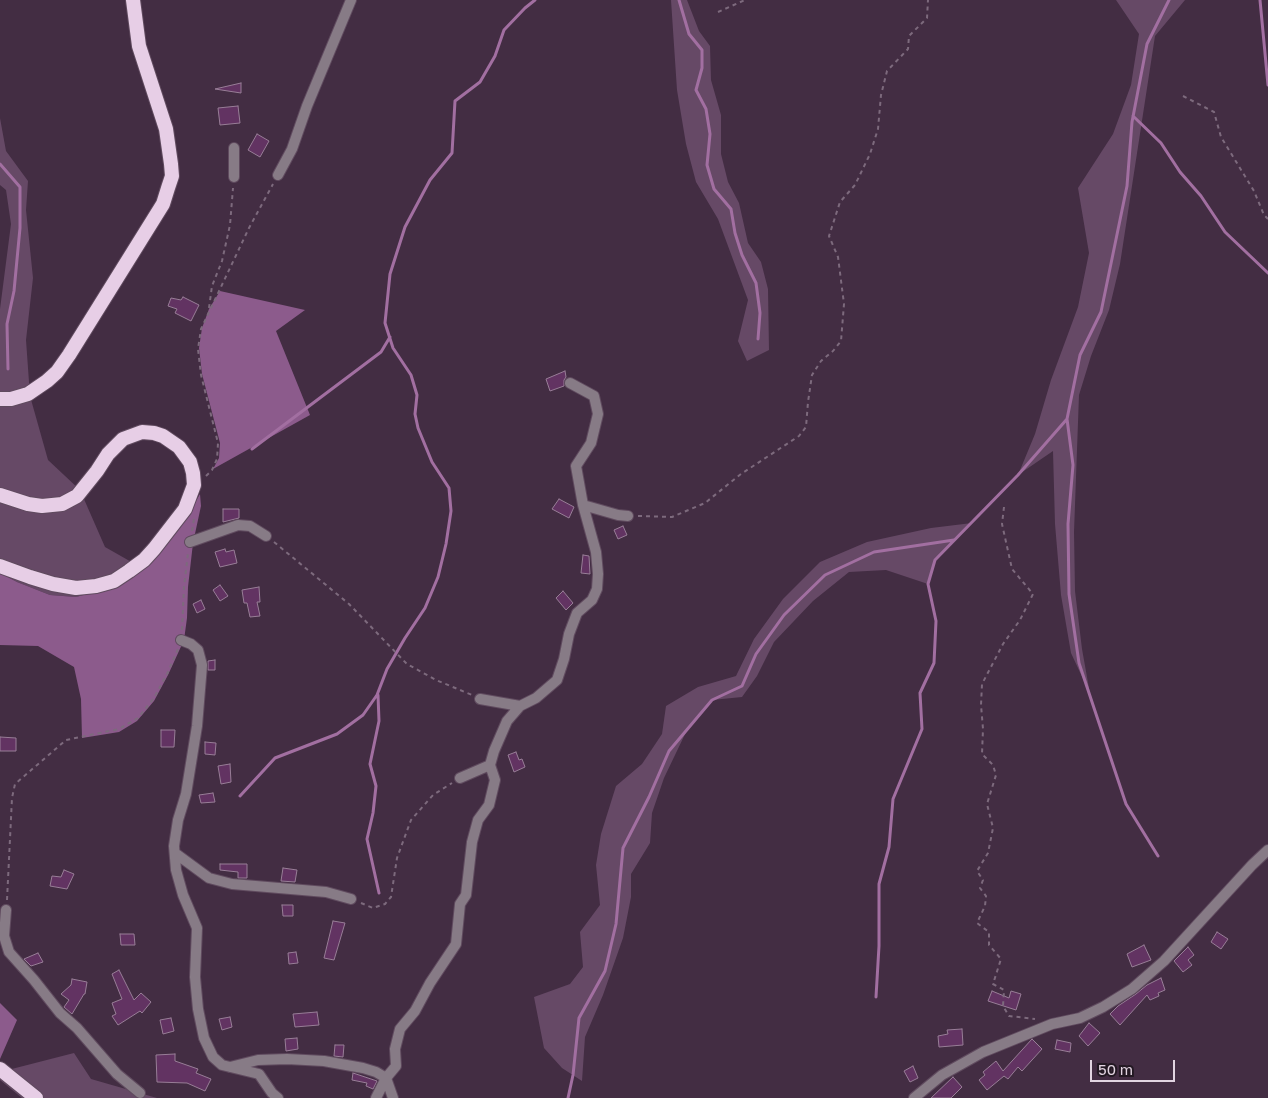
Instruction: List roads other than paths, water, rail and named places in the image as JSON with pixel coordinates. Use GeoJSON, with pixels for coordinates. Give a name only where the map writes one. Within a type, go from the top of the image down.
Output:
{"type":"FeatureCollection","features":[{"type":"Feature","properties":{"kind":"highway"},"geometry":{"type":"LineString","coordinates":[[0,399],[11,399],[28,394],[57,372],[163,204],[172,176],[166,129],[140,46],[133,0]]}},
{"type":"Feature","properties":{"kind":"highway"},"geometry":{"type":"LineString","coordinates":[[0,495],[42,506],[62,504],[77,496],[108,454],[124,439],[142,432],[164,436],[179,447],[190,462],[194,485],[185,509],[154,549],[129,572],[114,581],[96,586],[76,588],[30,578],[0,566]]}},
{"type":"Feature","properties":{"kind":"highway"},"geometry":{"type":"LineString","coordinates":[[0,1069],[36,1098]]}},
{"type":"Feature","properties":{"kind":"street"},"geometry":{"type":"LineString","coordinates":[[278,175],[292,149],[307,106],[351,0]]}},
{"type":"Feature","properties":{"kind":"street"},"geometry":{"type":"LineString","coordinates":[[234,148],[234,177]]}},
{"type":"Feature","properties":{"kind":"street"},"geometry":{"type":"LineString","coordinates":[[376,1098],[386,1078],[396,1066],[395,1049],[400,1029],[415,1011],[430,983],[456,944],[460,904],[466,896],[472,842],[478,820],[489,805],[495,780],[490,765],[507,721],[520,706],[536,698],[557,680],[569,634],[578,613],[592,600],[597,589],[596,552],[583,504],[576,466],[591,443],[598,414],[594,396],[570,383]]}},
{"type":"Feature","properties":{"kind":"street"},"geometry":{"type":"LineString","coordinates":[[583,504],[618,515],[628,516]]}},
{"type":"Feature","properties":{"kind":"street"},"geometry":{"type":"LineString","coordinates":[[190,542],[238,525],[250,526],[266,536]]}},
{"type":"Feature","properties":{"kind":"street"},"geometry":{"type":"LineString","coordinates":[[181,640],[191,644],[198,650],[202,664],[197,726],[186,794],[178,820],[174,846],[176,870],[183,895],[197,928],[195,977],[198,1009],[204,1038],[213,1057],[222,1065],[259,1074],[272,1093],[278,1098]]}},
{"type":"Feature","properties":{"kind":"street"},"geometry":{"type":"LineString","coordinates":[[480,698],[520,706]]}},
{"type":"Feature","properties":{"kind":"street"},"geometry":{"type":"LineString","coordinates":[[460,778],[490,765]]}},
{"type":"Feature","properties":{"kind":"street"},"geometry":{"type":"LineString","coordinates":[[914,1098],[942,1076],[983,1052],[1052,1024],[1080,1018],[1132,989],[1164,961],[1268,850]]}},
{"type":"Feature","properties":{"kind":"street"},"geometry":{"type":"LineString","coordinates":[[175,853],[210,878],[232,884],[326,892],[351,899]]}},
{"type":"Feature","properties":{"kind":"street"},"geometry":{"type":"LineString","coordinates":[[6,910],[4,936],[9,952],[60,1013],[117,1074],[140,1093]]}},
{"type":"Feature","properties":{"kind":"street"},"geometry":{"type":"LineString","coordinates":[[229,1067],[258,1060],[287,1059],[324,1061],[363,1068],[376,1072],[386,1078],[393,1098]]}},
{"type":"Feature","properties":{"kind":"waterway"},"geometry":{"type":"LineString","coordinates":[[240,796],[275,758],[337,734],[363,715],[377,695],[387,669],[425,608],[438,577],[451,511],[449,488],[432,462],[418,428],[415,414],[417,395],[411,375],[393,348],[385,323],[390,274],[405,227],[430,180],[452,153],[455,101],[480,82],[495,56],[504,30],[535,0]]}},
{"type":"Feature","properties":{"kind":"waterway"},"geometry":{"type":"LineString","coordinates":[[679,0],[689,34],[702,50],[702,68],[696,90],[706,109],[710,134],[707,165],[714,189],[731,209],[735,233],[742,255],[756,283],[760,313],[758,339]]}},
{"type":"Feature","properties":{"kind":"waterway"},"geometry":{"type":"LineString","coordinates":[[876,997],[879,946],[879,884],[889,847],[893,799],[922,729],[920,693],[934,663],[936,621],[928,584],[935,560],[1018,475],[1067,419],[1080,355],[1101,312],[1127,186],[1132,122],[1147,44],[1169,0]]}},
{"type":"Feature","properties":{"kind":"waterway"},"geometry":{"type":"LineString","coordinates":[[1260,0],[1268,85]]}},
{"type":"Feature","properties":{"kind":"waterway"},"geometry":{"type":"LineString","coordinates":[[1133,116],[1161,143],[1180,172],[1201,196],[1225,232],[1268,273]]}},
{"type":"Feature","properties":{"kind":"waterway"},"geometry":{"type":"LineString","coordinates":[[0,164],[20,187],[20,228],[14,291],[7,324],[8,369]]}},
{"type":"Feature","properties":{"kind":"waterway"},"geometry":{"type":"LineString","coordinates":[[252,449],[381,352],[390,337]]}},
{"type":"Feature","properties":{"kind":"waterway"},"geometry":{"type":"LineString","coordinates":[[1067,419],[1073,465],[1068,524],[1069,594],[1079,663],[1126,804],[1158,856]]}},
{"type":"Feature","properties":{"kind":"waterway"},"geometry":{"type":"LineString","coordinates":[[568,1098],[573,1075],[579,1018],[605,971],[616,924],[623,848],[649,797],[669,751],[712,700],[742,686],[756,654],[784,615],[825,575],[874,552],[954,540]]}},
{"type":"Feature","properties":{"kind":"waterway"},"geometry":{"type":"LineString","coordinates":[[378,695],[379,721],[370,764],[376,786],[373,813],[367,839],[379,893]]}}]}
